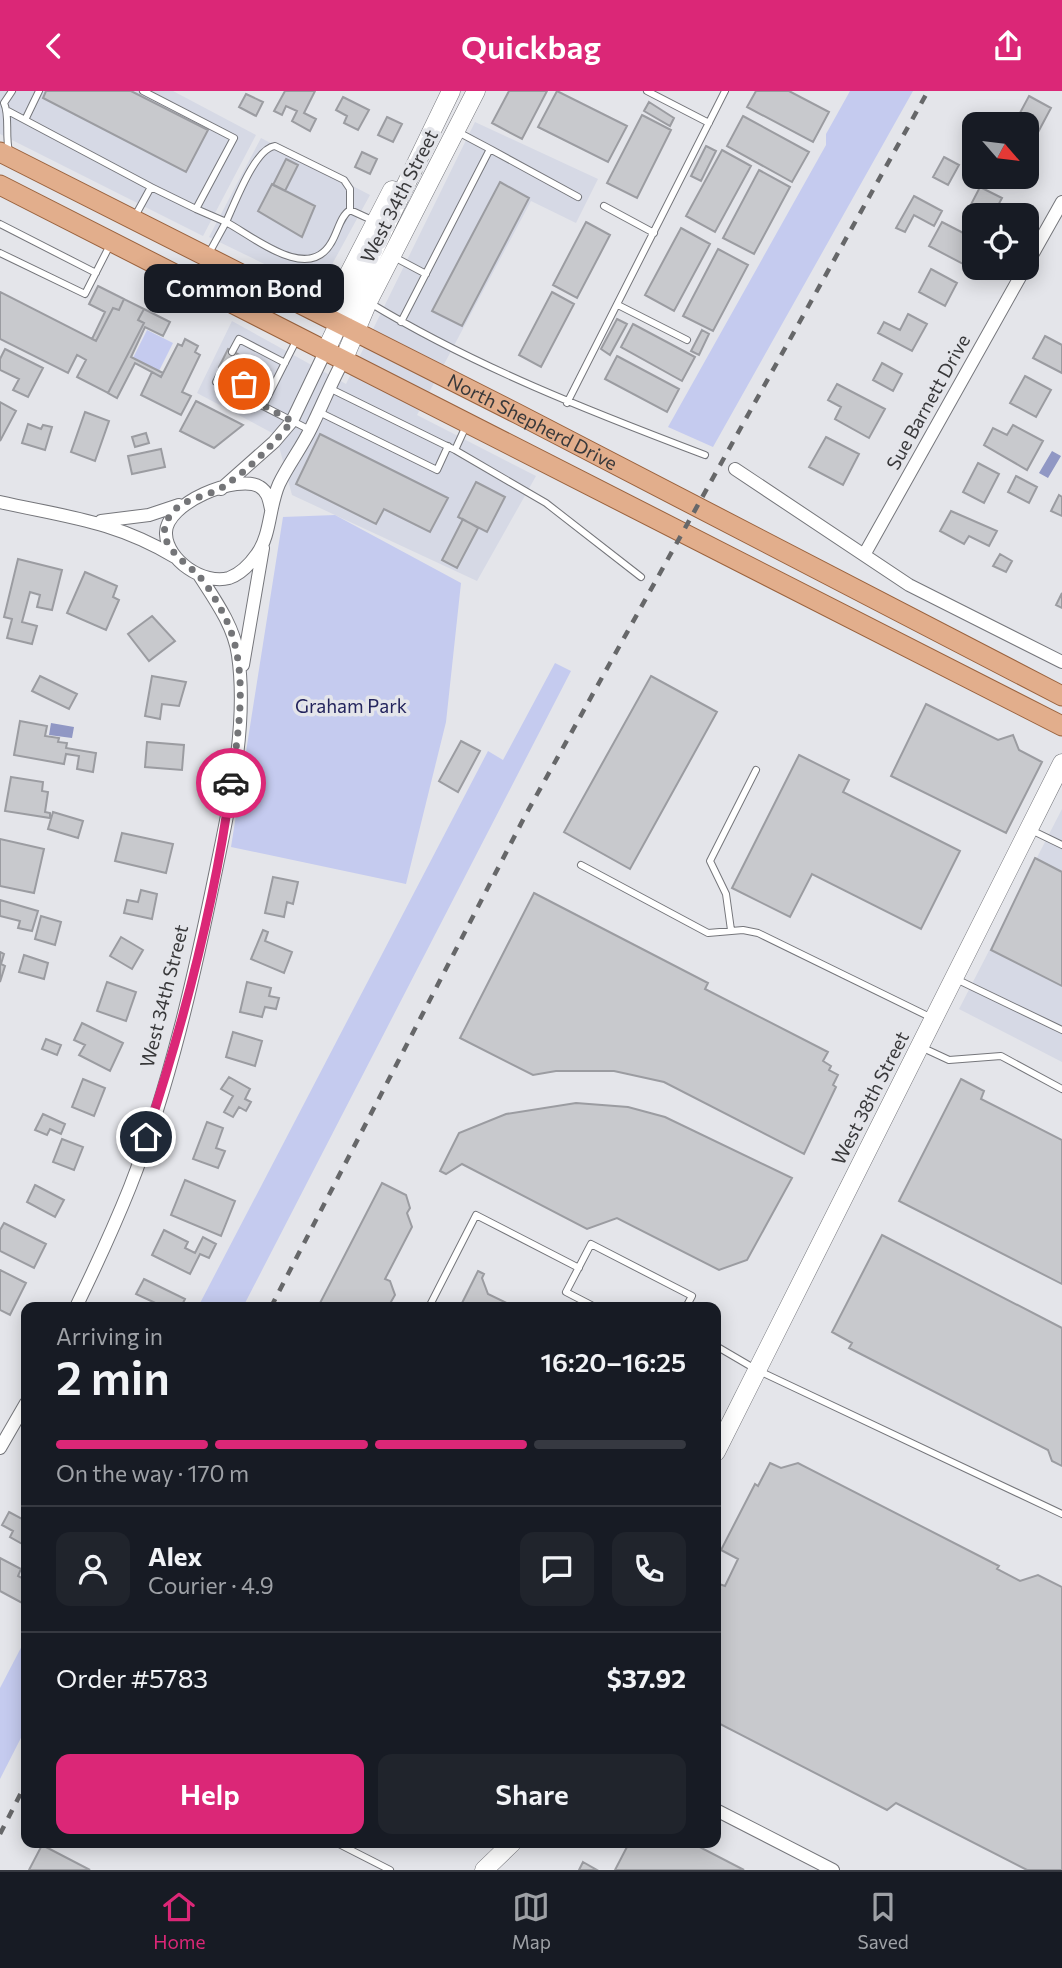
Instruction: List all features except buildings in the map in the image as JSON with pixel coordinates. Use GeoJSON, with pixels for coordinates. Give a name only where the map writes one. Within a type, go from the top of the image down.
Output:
{"type":"FeatureCollection","features":[{"type":"Feature","properties":{"kind":"main road","name":"North Shepherd Drive"},"geometry":{"type":"LineString","coordinates":[[6,155],[1062,696]]}},
{"type":"Feature","properties":{"kind":"main road","name":"North Shepherd Drive"},"geometry":{"type":"LineString","coordinates":[[0,185],[1062,726]]}},
{"type":"Feature","properties":{"kind":"main road"},"geometry":{"type":"LineString","coordinates":[[115,244],[133,220]]}},
{"type":"Feature","properties":{"kind":"street"},"geometry":{"type":"LineString","coordinates":[[453,91],[474,96]]}},
{"type":"Feature","properties":{"kind":"street","name":"West 34th Street"},"geometry":{"type":"LineString","coordinates":[[221,489],[274,442],[292,421],[334,356],[419,154],[453,91]]}},
{"type":"Feature","properties":{"kind":"street","name":"West 34th Street"},"geometry":{"type":"LineString","coordinates":[[347,329],[368,302],[474,96]]}},
{"type":"Feature","properties":{"kind":"street"},"geometry":{"type":"LineString","coordinates":[[270,289],[311,300],[337,291],[343,285],[374,221],[406,168],[419,154]]}},
{"type":"Feature","properties":{"kind":"street","name":"Sue Barnett Drive"},"geometry":{"type":"LineString","coordinates":[[1039,243],[1062,202]]}},
{"type":"Feature","properties":{"kind":"street","name":"Sue Barnett Drive"},"geometry":{"type":"LineString","coordinates":[[864,555],[1018,280]]}},
{"type":"Feature","properties":{"kind":"street","name":"West 34th Street"},"geometry":{"type":"LineString","coordinates":[[271,509],[279,485],[310,430],[329,388],[334,356]]}},
{"type":"Feature","properties":{"kind":"street"},"geometry":{"type":"LineString","coordinates":[[734,469],[909,585],[1062,662]]}},
{"type":"Feature","properties":{"kind":"street"},"geometry":{"type":"LineString","coordinates":[[0,502],[97,521],[141,536],[199,575],[230,577],[243,570],[263,546],[271,509],[268,496],[255,484],[221,489],[149,515],[97,521]]}},
{"type":"Feature","properties":{"kind":"street"},"geometry":{"type":"LineString","coordinates":[[175,557],[165,536],[166,524],[182,504]]}},
{"type":"Feature","properties":{"kind":"street","name":"West 34th Street"},"geometry":{"type":"LineString","coordinates":[[78,1302],[130,1186],[186,1003],[226,823],[237,736],[240,682],[263,546]]}},
{"type":"Feature","properties":{"kind":"street","name":"West 34th Street"},"geometry":{"type":"LineString","coordinates":[[199,575],[232,634],[240,682]]}},
{"type":"Feature","properties":{"kind":"street","name":"West 38th Street"},"geometry":{"type":"LineString","coordinates":[[721,1442],[1062,763]]}},
{"type":"Feature","properties":{"kind":"street"},"geometry":{"type":"LineString","coordinates":[[0,1448],[21,1412]]}},
{"type":"Feature","properties":{"kind":"street"},"geometry":{"type":"LineString","coordinates":[[721,1813],[817,1867],[833,1870]]}},
{"type":"Feature","properties":{"kind":"street"},"geometry":{"type":"LineString","coordinates":[[484,1870],[507,1848]]}},
{"type":"Feature","properties":{"kind":"lane"},"geometry":{"type":"LineString","coordinates":[[6,155],[4,103],[12,91]]}},
{"type":"Feature","properties":{"kind":"lane"},"geometry":{"type":"LineString","coordinates":[[25,120],[39,91]]}},
{"type":"Feature","properties":{"kind":"lane"},"geometry":{"type":"LineString","coordinates":[[143,91],[234,138],[196,209]]}},
{"type":"Feature","properties":{"kind":"lane"},"geometry":{"type":"LineString","coordinates":[[647,91],[709,123]]}},
{"type":"Feature","properties":{"kind":"lane"},"geometry":{"type":"LineString","coordinates":[[567,403],[725,91]]}},
{"type":"Feature","properties":{"kind":"lane"},"geometry":{"type":"LineString","coordinates":[[4,117],[25,120],[289,256],[309,261],[321,256],[345,213],[350,210]]}},
{"type":"Feature","properties":{"kind":"lane"},"geometry":{"type":"LineString","coordinates":[[456,131],[578,197]]}},
{"type":"Feature","properties":{"kind":"lane"},"geometry":{"type":"LineString","coordinates":[[206,257],[258,158],[270,147],[281,147],[344,180],[350,189],[350,210]]}},
{"type":"Feature","properties":{"kind":"lane"},"geometry":{"type":"LineString","coordinates":[[401,322],[490,149]]}},
{"type":"Feature","properties":{"kind":"lane"},"geometry":{"type":"LineString","coordinates":[[133,220],[151,187]]}},
{"type":"Feature","properties":{"kind":"lane"},"geometry":{"type":"LineString","coordinates":[[604,206],[654,233]]}},
{"type":"Feature","properties":{"kind":"lane"},"geometry":{"type":"LineString","coordinates":[[350,210],[374,221]]}},
{"type":"Feature","properties":{"kind":"lane"},"geometry":{"type":"LineString","coordinates":[[0,225],[96,273]]}},
{"type":"Feature","properties":{"kind":"lane"},"geometry":{"type":"LineString","coordinates":[[0,253],[76,292],[85,294],[115,244]]}},
{"type":"Feature","properties":{"kind":"lane"},"geometry":{"type":"LineString","coordinates":[[392,256],[426,274]]}},
{"type":"Feature","properties":{"kind":"lane"},"geometry":{"type":"LineString","coordinates":[[368,302],[440,345],[567,403],[705,455]]}},
{"type":"Feature","properties":{"kind":"lane"},"geometry":{"type":"LineString","coordinates":[[618,305],[687,340]]}},
{"type":"Feature","properties":{"kind":"lane"},"geometry":{"type":"LineString","coordinates":[[262,405],[298,338]]}},
{"type":"Feature","properties":{"kind":"lane"},"geometry":{"type":"LineString","coordinates":[[232,352],[239,339],[285,363]]}},
{"type":"Feature","properties":{"kind":"lane"},"geometry":{"type":"LineString","coordinates":[[268,395],[222,370],[216,382],[310,430]]}},
{"type":"Feature","properties":{"kind":"lane"},"geometry":{"type":"LineString","coordinates":[[329,388],[448,446],[547,503],[640,577]]}},
{"type":"Feature","properties":{"kind":"lane"},"geometry":{"type":"LineString","coordinates":[[318,412],[437,470],[448,446]]}},
{"type":"Feature","properties":{"kind":"lane"},"geometry":{"type":"LineString","coordinates":[[455,450],[468,423]]}},
{"type":"Feature","properties":{"kind":"lane"},"geometry":{"type":"LineString","coordinates":[[731,930],[726,894],[710,861],[756,770]]}},
{"type":"Feature","properties":{"kind":"lane"},"geometry":{"type":"LineString","coordinates":[[1029,829],[1062,845]]}},
{"type":"Feature","properties":{"kind":"lane"},"geometry":{"type":"LineString","coordinates":[[581,865],[708,933],[731,930],[758,933],[933,1019]]}},
{"type":"Feature","properties":{"kind":"lane"},"geometry":{"type":"LineString","coordinates":[[954,978],[1062,1030]]}},
{"type":"Feature","properties":{"kind":"lane"},"geometry":{"type":"LineString","coordinates":[[920,1047],[950,1061],[1002,1056],[1062,1089]]}},
{"type":"Feature","properties":{"kind":"lane"},"geometry":{"type":"LineString","coordinates":[[432,1302],[476,1215],[579,1268]]}},
{"type":"Feature","properties":{"kind":"lane"},"geometry":{"type":"LineString","coordinates":[[585,1302],[566,1292],[591,1244],[692,1296],[689,1302]]}},
{"type":"Feature","properties":{"kind":"lane"},"geometry":{"type":"LineString","coordinates":[[721,1349],[757,1370],[1062,1514]]}},
{"type":"Feature","properties":{"kind":"lane"},"geometry":{"type":"LineString","coordinates":[[347,1848],[390,1870]]}},
{"type":"Feature","properties":{"kind":"shaded area"},"geometry":{"type":"Polygon","coordinates":[[[0,91],[173,91],[256,135],[203,236],[0,134],[0,91]]]}},
{"type":"Feature","properties":{"kind":"shaded area"},"geometry":{"type":"Polygon","coordinates":[[[475,122],[598,179],[576,223],[531,201],[417,415],[536,476],[477,581],[292,495],[276,435],[197,393],[232,321],[346,384],[475,122]]]}},
{"type":"Feature","properties":{"kind":"shaded area"},"geometry":{"type":"Polygon","coordinates":[[[261,138],[370,195],[318,290],[209,237],[261,138]]]}},
{"type":"Feature","properties":{"kind":"shaded area"},"geometry":{"type":"Polygon","coordinates":[[[1052,451],[1061,456],[1048,478],[1039,473],[1052,451]]]}},
{"type":"Feature","properties":{"kind":"shaded area"},"geometry":{"type":"Polygon","coordinates":[[[51,723],[74,727],[72,738],[49,735],[51,723]]]}},
{"type":"Feature","properties":{"kind":"shaded area"},"geometry":{"type":"Polygon","coordinates":[[[1062,809],[1062,1062],[959,1009],[1062,809]]]}},
{"type":"Feature","properties":{"kind":"green space"},"geometry":{"type":"Polygon","coordinates":[[[850,91],[913,91],[713,447],[668,427],[826,145],[826,134],[850,91]]]}},
{"type":"Feature","properties":{"kind":"green space"},"geometry":{"type":"Polygon","coordinates":[[[147,330],[173,343],[159,371],[133,358],[147,330]]]}},
{"type":"Feature","properties":{"kind":"green space","name":"Graham Park"},"geometry":{"type":"Polygon","coordinates":[[[335,515],[461,583],[446,722],[406,884],[231,847],[283,517],[335,515]]]}},
{"type":"Feature","properties":{"kind":"green space"},"geometry":{"type":"Polygon","coordinates":[[[555,663],[571,671],[246,1302],[201,1302],[488,751],[503,760],[555,663]]]}},
{"type":"Feature","properties":{"kind":"green space"},"geometry":{"type":"Polygon","coordinates":[[[21,1648],[21,1738],[0,1779],[0,1688],[21,1648]]]}},
{"type":"Feature","properties":{"kind":"railway"},"geometry":{"type":"LineString","coordinates":[[274,1302],[525,816],[928,91]]}},
{"type":"Feature","properties":{"kind":"railway"},"geometry":{"type":"LineString","coordinates":[[0,1834],[21,1793]]}},
{"type":"Feature","properties":{"kind":"way so far"},"geometry":{"type":"LineString","coordinates":[[231,783],[240,682],[238,654],[222,613],[199,575],[175,557],[165,536],[166,524],[171,514],[182,504],[221,489],[274,442],[292,421],[262,405],[268,395],[244,384]]}},
{"type":"Feature","properties":{"kind":"place","name":"Common Bond"},"geometry":{"type":"Point","coordinates":[244,384]}},
{"type":"Feature","properties":{"kind":"route"},"geometry":{"type":"LineString","coordinates":[[146,1137],[169,1066],[197,959],[226,823],[231,783]]}}]}
